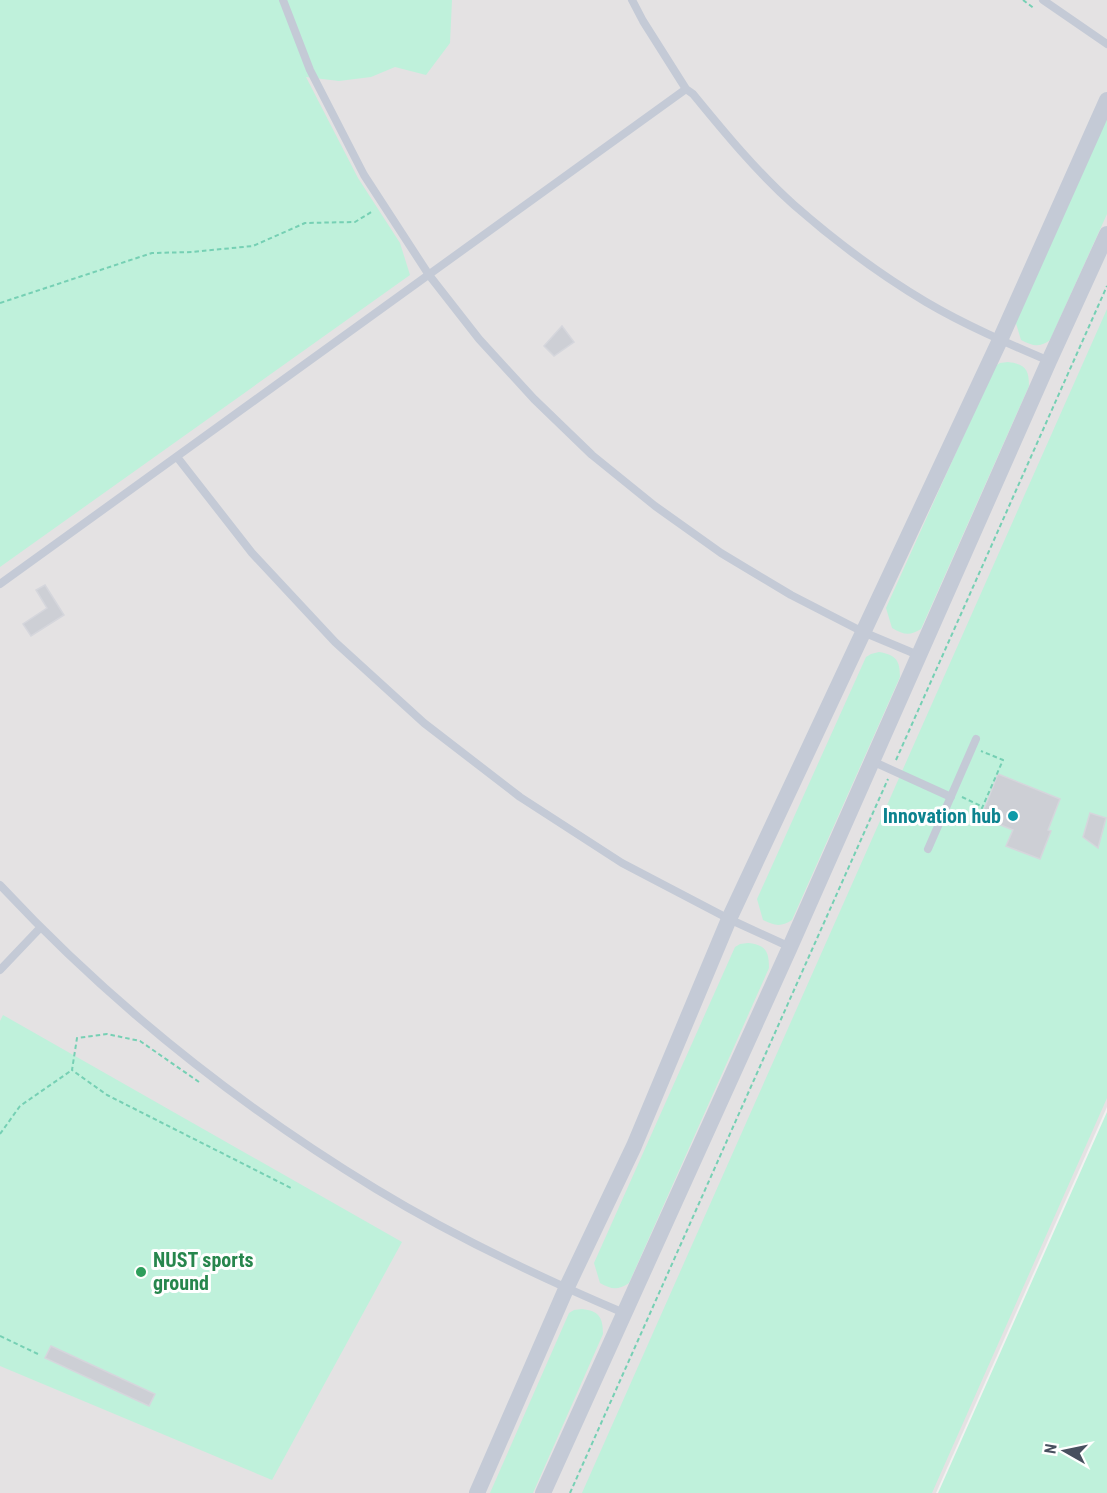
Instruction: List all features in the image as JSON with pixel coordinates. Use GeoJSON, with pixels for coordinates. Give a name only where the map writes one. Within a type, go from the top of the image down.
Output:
{"type":"FeatureCollection","features":[{"type":"Feature","properties":{"kind":"street"},"geometry":{"type":"LineString","coordinates":[[477,1493],[566,1288],[634,1146],[729,920],[1000,340],[1107,100]]}},
{"type":"Feature","properties":{"kind":"street"},"geometry":{"type":"LineString","coordinates":[[543,1493],[790,947],[1107,234]]}},
{"type":"Feature","properties":{"kind":"lane"},"geometry":{"type":"LineString","coordinates":[[284,0],[310,70],[364,175],[429,275],[479,339],[534,399],[592,455],[655,506],[721,553],[791,595],[863,632],[918,655]]}},
{"type":"Feature","properties":{"kind":"lane"},"geometry":{"type":"LineString","coordinates":[[632,0],[686,89],[693,94],[734,145],[793,204],[857,256],[926,302],[1000,340],[1049,361]]}},
{"type":"Feature","properties":{"kind":"lane"},"geometry":{"type":"LineString","coordinates":[[1042,0],[1107,44]]}},
{"type":"Feature","properties":{"kind":"lane"},"geometry":{"type":"LineString","coordinates":[[0,584],[686,89]]}},
{"type":"Feature","properties":{"kind":"lane"},"geometry":{"type":"LineString","coordinates":[[177,458],[252,553],[334,642],[424,723],[520,797],[622,863],[729,920],[790,947]]}},
{"type":"Feature","properties":{"kind":"lane"},"geometry":{"type":"LineString","coordinates":[[928,849],[974,743]]}},
{"type":"Feature","properties":{"kind":"lane"},"geometry":{"type":"LineString","coordinates":[[872,760],[951,797]]}},
{"type":"Feature","properties":{"kind":"lane"},"geometry":{"type":"LineString","coordinates":[[0,885],[40,928],[128,1008],[201,1069],[287,1132],[387,1195],[470,1242],[624,1313]]}},
{"type":"Feature","properties":{"kind":"lane"},"geometry":{"type":"LineString","coordinates":[[0,970],[40,928]]}},
{"type":"Feature","properties":{"kind":"path"},"geometry":{"type":"LineString","coordinates":[[0,303],[152,253],[253,246],[305,223],[355,222],[384,206]]}},
{"type":"Feature","properties":{"kind":"path"},"geometry":{"type":"LineString","coordinates":[[570,1493],[1107,286]]}},
{"type":"Feature","properties":{"kind":"path"},"geometry":{"type":"LineString","coordinates":[[945,811],[975,824],[1003,760],[974,743]]}},
{"type":"Feature","properties":{"kind":"path"},"geometry":{"type":"LineString","coordinates":[[0,1134],[20,1106],[72,1070],[77,1038],[107,1034],[140,1041],[202,1084]]}},
{"type":"Feature","properties":{"kind":"path"},"geometry":{"type":"LineString","coordinates":[[72,1070],[107,1095],[293,1189]]}},
{"type":"Feature","properties":{"kind":"path"},"geometry":{"type":"LineString","coordinates":[[0,1336],[38,1354]]}},
{"type":"Feature","properties":{"kind":"shaded area"},"geometry":{"type":"Polygon","coordinates":[[[0,0],[1107,0],[1107,1107],[936,1493],[0,1493],[0,0]]]}},
{"type":"Feature","properties":{"kind":"green space"},"geometry":{"type":"Polygon","coordinates":[[[0,0],[452,0],[450,43],[426,75],[395,67],[371,77],[339,81],[306,77],[358,178],[400,243],[410,275],[0,567],[0,0]]]}},
{"type":"Feature","properties":{"kind":"green space"},"geometry":{"type":"Polygon","coordinates":[[[1107,116],[1107,214],[1050,340],[1039,345],[1029,344],[1021,340],[1015,320],[1107,116]]]}},
{"type":"Feature","properties":{"kind":"green space"},"geometry":{"type":"Polygon","coordinates":[[[1107,309],[1107,1098],[932,1493],[582,1493],[1107,309]]]}},
{"type":"Feature","properties":{"kind":"green space"},"geometry":{"type":"Polygon","coordinates":[[[1008,362],[1025,368],[1029,386],[921,629],[910,634],[900,632],[892,628],[886,608],[995,366],[1008,362]]]}},
{"type":"Feature","properties":{"kind":"green space"},"geometry":{"type":"Polygon","coordinates":[[[879,652],[896,659],[900,677],[792,920],[781,925],[767,922],[763,920],[757,899],[866,657],[879,652]]]}},
{"type":"Feature","properties":{"kind":"green space"},"geometry":{"type":"Polygon","coordinates":[[[748,943],[765,949],[769,968],[629,1283],[617,1288],[607,1287],[600,1283],[594,1263],[735,947],[748,943]]]}},
{"type":"Feature","properties":{"kind":"green space"},"geometry":{"type":"Polygon","coordinates":[[[3,1015],[402,1242],[272,1480],[0,1366],[0,1021],[3,1015]]]}},
{"type":"Feature","properties":{"kind":"green space"},"geometry":{"type":"Polygon","coordinates":[[[1107,1112],[1107,1493],[938,1493],[1107,1112]]]}},
{"type":"Feature","properties":{"kind":"green space"},"geometry":{"type":"Polygon","coordinates":[[[582,1309],[592,1311],[599,1316],[603,1334],[533,1493],[490,1493],[569,1313],[582,1309]]]}},
{"type":"Feature","properties":{"kind":"building"},"geometry":{"type":"Polygon","coordinates":[[[562,326],[574,342],[554,356],[544,346],[562,326]]]}},
{"type":"Feature","properties":{"kind":"building"},"geometry":{"type":"Polygon","coordinates":[[[45,585],[64,615],[31,636],[23,624],[47,608],[36,590],[45,585]]]}},
{"type":"Feature","properties":{"kind":"building","name":"Innovation hub"},"geometry":{"type":"Polygon","coordinates":[[[998,774],[1060,799],[1040,859],[1006,846],[1013,830],[981,817],[998,774]]]}},
{"type":"Feature","properties":{"kind":"building"},"geometry":{"type":"Polygon","coordinates":[[[1090,813],[1106,818],[1098,848],[1083,837],[1090,813]]]}},
{"type":"Feature","properties":{"kind":"building"},"geometry":{"type":"Polygon","coordinates":[[[51,1346],[155,1394],[149,1406],[45,1358],[51,1346]]]}},
{"type":"Feature","properties":{"kind":"place","name":"Innovation hub"},"geometry":{"type":"Point","coordinates":[1013,816]}},
{"type":"Feature","properties":{"kind":"place","name":"NUST sports ground"},"geometry":{"type":"Point","coordinates":[141,1272]}}]}
